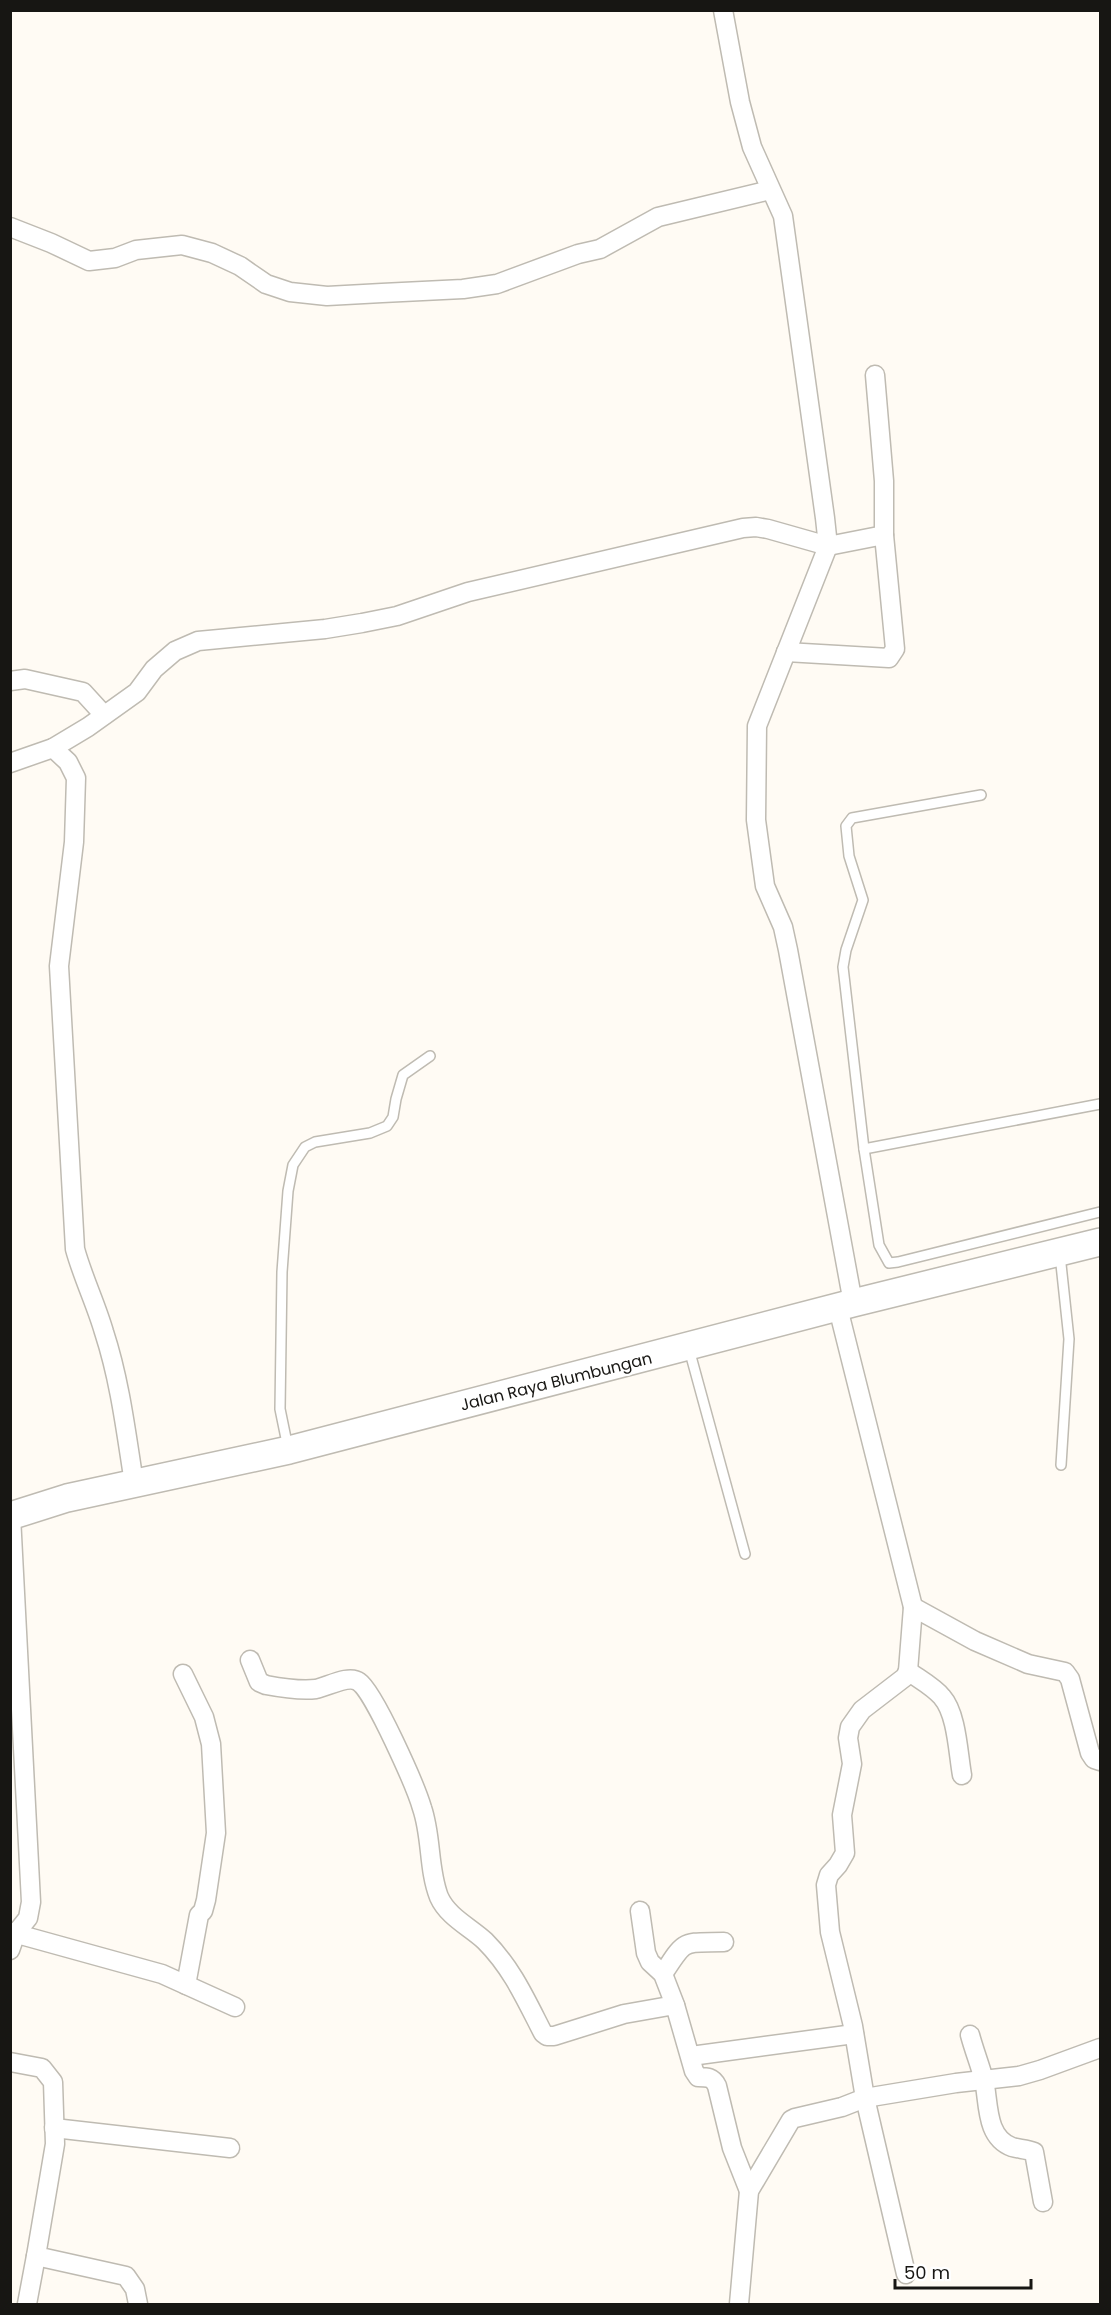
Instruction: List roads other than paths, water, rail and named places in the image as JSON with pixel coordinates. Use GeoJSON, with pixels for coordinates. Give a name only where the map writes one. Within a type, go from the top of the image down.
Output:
{"type":"FeatureCollection","features":[{"type":"Feature","properties":{"kind":"main road","name":"Jalan Raya Blumbungan"},"geometry":{"type":"LineString","coordinates":[[11,1516],[67,1498],[289,1450],[846,1305],[1101,1242]]}},
{"type":"Feature","properties":{"kind":"street"},"geometry":{"type":"LineString","coordinates":[[723,10],[752,147],[783,216],[787,236],[828,546],[757,726],[756,820],[765,886],[783,927],[788,950],[846,1305],[913,1607],[908,1671],[900,1681],[862,1710],[850,1727],[852,1764],[843,1800],[841,1827],[845,1852],[829,1875],[826,1885],[830,1932],[854,2034],[865,2098],[906,2274]]}},
{"type":"Feature","properties":{"kind":"street"},"geometry":{"type":"LineString","coordinates":[[10,227],[89,261],[115,258],[136,250],[183,245],[212,253],[240,266],[266,284],[290,292],[327,296],[360,295],[463,289],[497,284],[578,254],[600,249],[658,217],[770,190]]}},
{"type":"Feature","properties":{"kind":"street"},"geometry":{"type":"LineString","coordinates":[[786,652],[889,658],[895,649],[884,535],[884,481],[875,375]]}},
{"type":"Feature","properties":{"kind":"street"},"geometry":{"type":"LineString","coordinates":[[10,764],[53,748],[104,715],[137,692],[154,669],[175,651],[198,641],[326,629],[397,616],[468,592],[743,528],[762,528],[828,546],[884,535]]}},
{"type":"Feature","properties":{"kind":"street"},"geometry":{"type":"LineString","coordinates":[[10,681],[25,679],[83,692],[104,715]]}},
{"type":"Feature","properties":{"kind":"street"},"geometry":{"type":"LineString","coordinates":[[53,748],[68,762],[76,778],[74,842],[58,966],[75,1249],[82,1275],[104,1331],[118,1384],[135,1483]]}},
{"type":"Feature","properties":{"kind":"street"},"geometry":{"type":"LineString","coordinates":[[11,1516],[32,1902],[28,1918],[12,1938]]}},
{"type":"Feature","properties":{"kind":"street"},"geometry":{"type":"LineString","coordinates":[[913,1607],[975,1641],[1028,1664],[1065,1672],[1070,1678],[1090,1753],[1094,1759],[1101,1761]]}},
{"type":"Feature","properties":{"kind":"street"},"geometry":{"type":"LineString","coordinates":[[250,1660],[259,1682],[266,1685],[315,1689],[352,1679],[359,1682],[392,1737],[423,1809],[432,1873],[440,1899],[456,1919],[485,1941],[518,1982],[543,2033],[547,2036],[554,2036],[624,2014],[675,2005]]}},
{"type":"Feature","properties":{"kind":"street"},"geometry":{"type":"LineString","coordinates":[[908,1671],[942,1697],[949,1709],[962,1775]]}},
{"type":"Feature","properties":{"kind":"street"},"geometry":{"type":"LineString","coordinates":[[183,1674],[204,1717],[211,1744],[216,1833],[206,1900],[203,1911],[199,1915],[186,1985]]}},
{"type":"Feature","properties":{"kind":"street"},"geometry":{"type":"LineString","coordinates":[[640,1911],[646,1953],[650,1962],[663,1974],[698,2077],[710,2077],[715,2080],[732,2148],[749,2191]]}},
{"type":"Feature","properties":{"kind":"street"},"geometry":{"type":"LineString","coordinates":[[12,1938],[30,1938],[162,1974],[235,2007]]}},
{"type":"Feature","properties":{"kind":"street"},"geometry":{"type":"LineString","coordinates":[[663,1974],[680,1948],[686,1943],[724,1942]]}},
{"type":"Feature","properties":{"kind":"street"},"geometry":{"type":"LineString","coordinates":[[691,2056],[854,2034]]}},
{"type":"Feature","properties":{"kind":"street"},"geometry":{"type":"LineString","coordinates":[[970,2035],[984,2080],[990,2124],[1011,2146],[1026,2148],[1034,2152],[1042,2202]]}},
{"type":"Feature","properties":{"kind":"street"},"geometry":{"type":"LineString","coordinates":[[739,2304],[749,2191],[791,2120],[842,2107],[865,2098],[1019,2076],[1101,2048]]}},
{"type":"Feature","properties":{"kind":"street"},"geometry":{"type":"LineString","coordinates":[[10,2062],[42,2068],[53,2082],[55,2144],[27,2304]]}},
{"type":"Feature","properties":{"kind":"street"},"geometry":{"type":"LineString","coordinates":[[54,2128],[230,2148]]}},
{"type":"Feature","properties":{"kind":"street"},"geometry":{"type":"LineString","coordinates":[[36,2256],[126,2276],[135,2289],[138,2304]]}},
{"type":"Feature","properties":{"kind":"lane"},"geometry":{"type":"LineString","coordinates":[[981,795],[852,818],[846,826],[849,856],[863,900],[846,950],[843,967],[864,1149],[879,1245],[889,1263],[1101,1212]]}},
{"type":"Feature","properties":{"kind":"lane"},"geometry":{"type":"LineString","coordinates":[[289,1450],[280,1409],[283,1261],[292,1165],[305,1147],[315,1142],[370,1133],[387,1126],[393,1118],[403,1075],[430,1056]]}},
{"type":"Feature","properties":{"kind":"lane"},"geometry":{"type":"LineString","coordinates":[[864,1149],[1101,1104]]}},
{"type":"Feature","properties":{"kind":"lane"},"geometry":{"type":"LineString","coordinates":[[1059,1252],[1069,1340],[1061,1465]]}},
{"type":"Feature","properties":{"kind":"lane"},"geometry":{"type":"LineString","coordinates":[[689,1347],[745,1554]]}}]}
